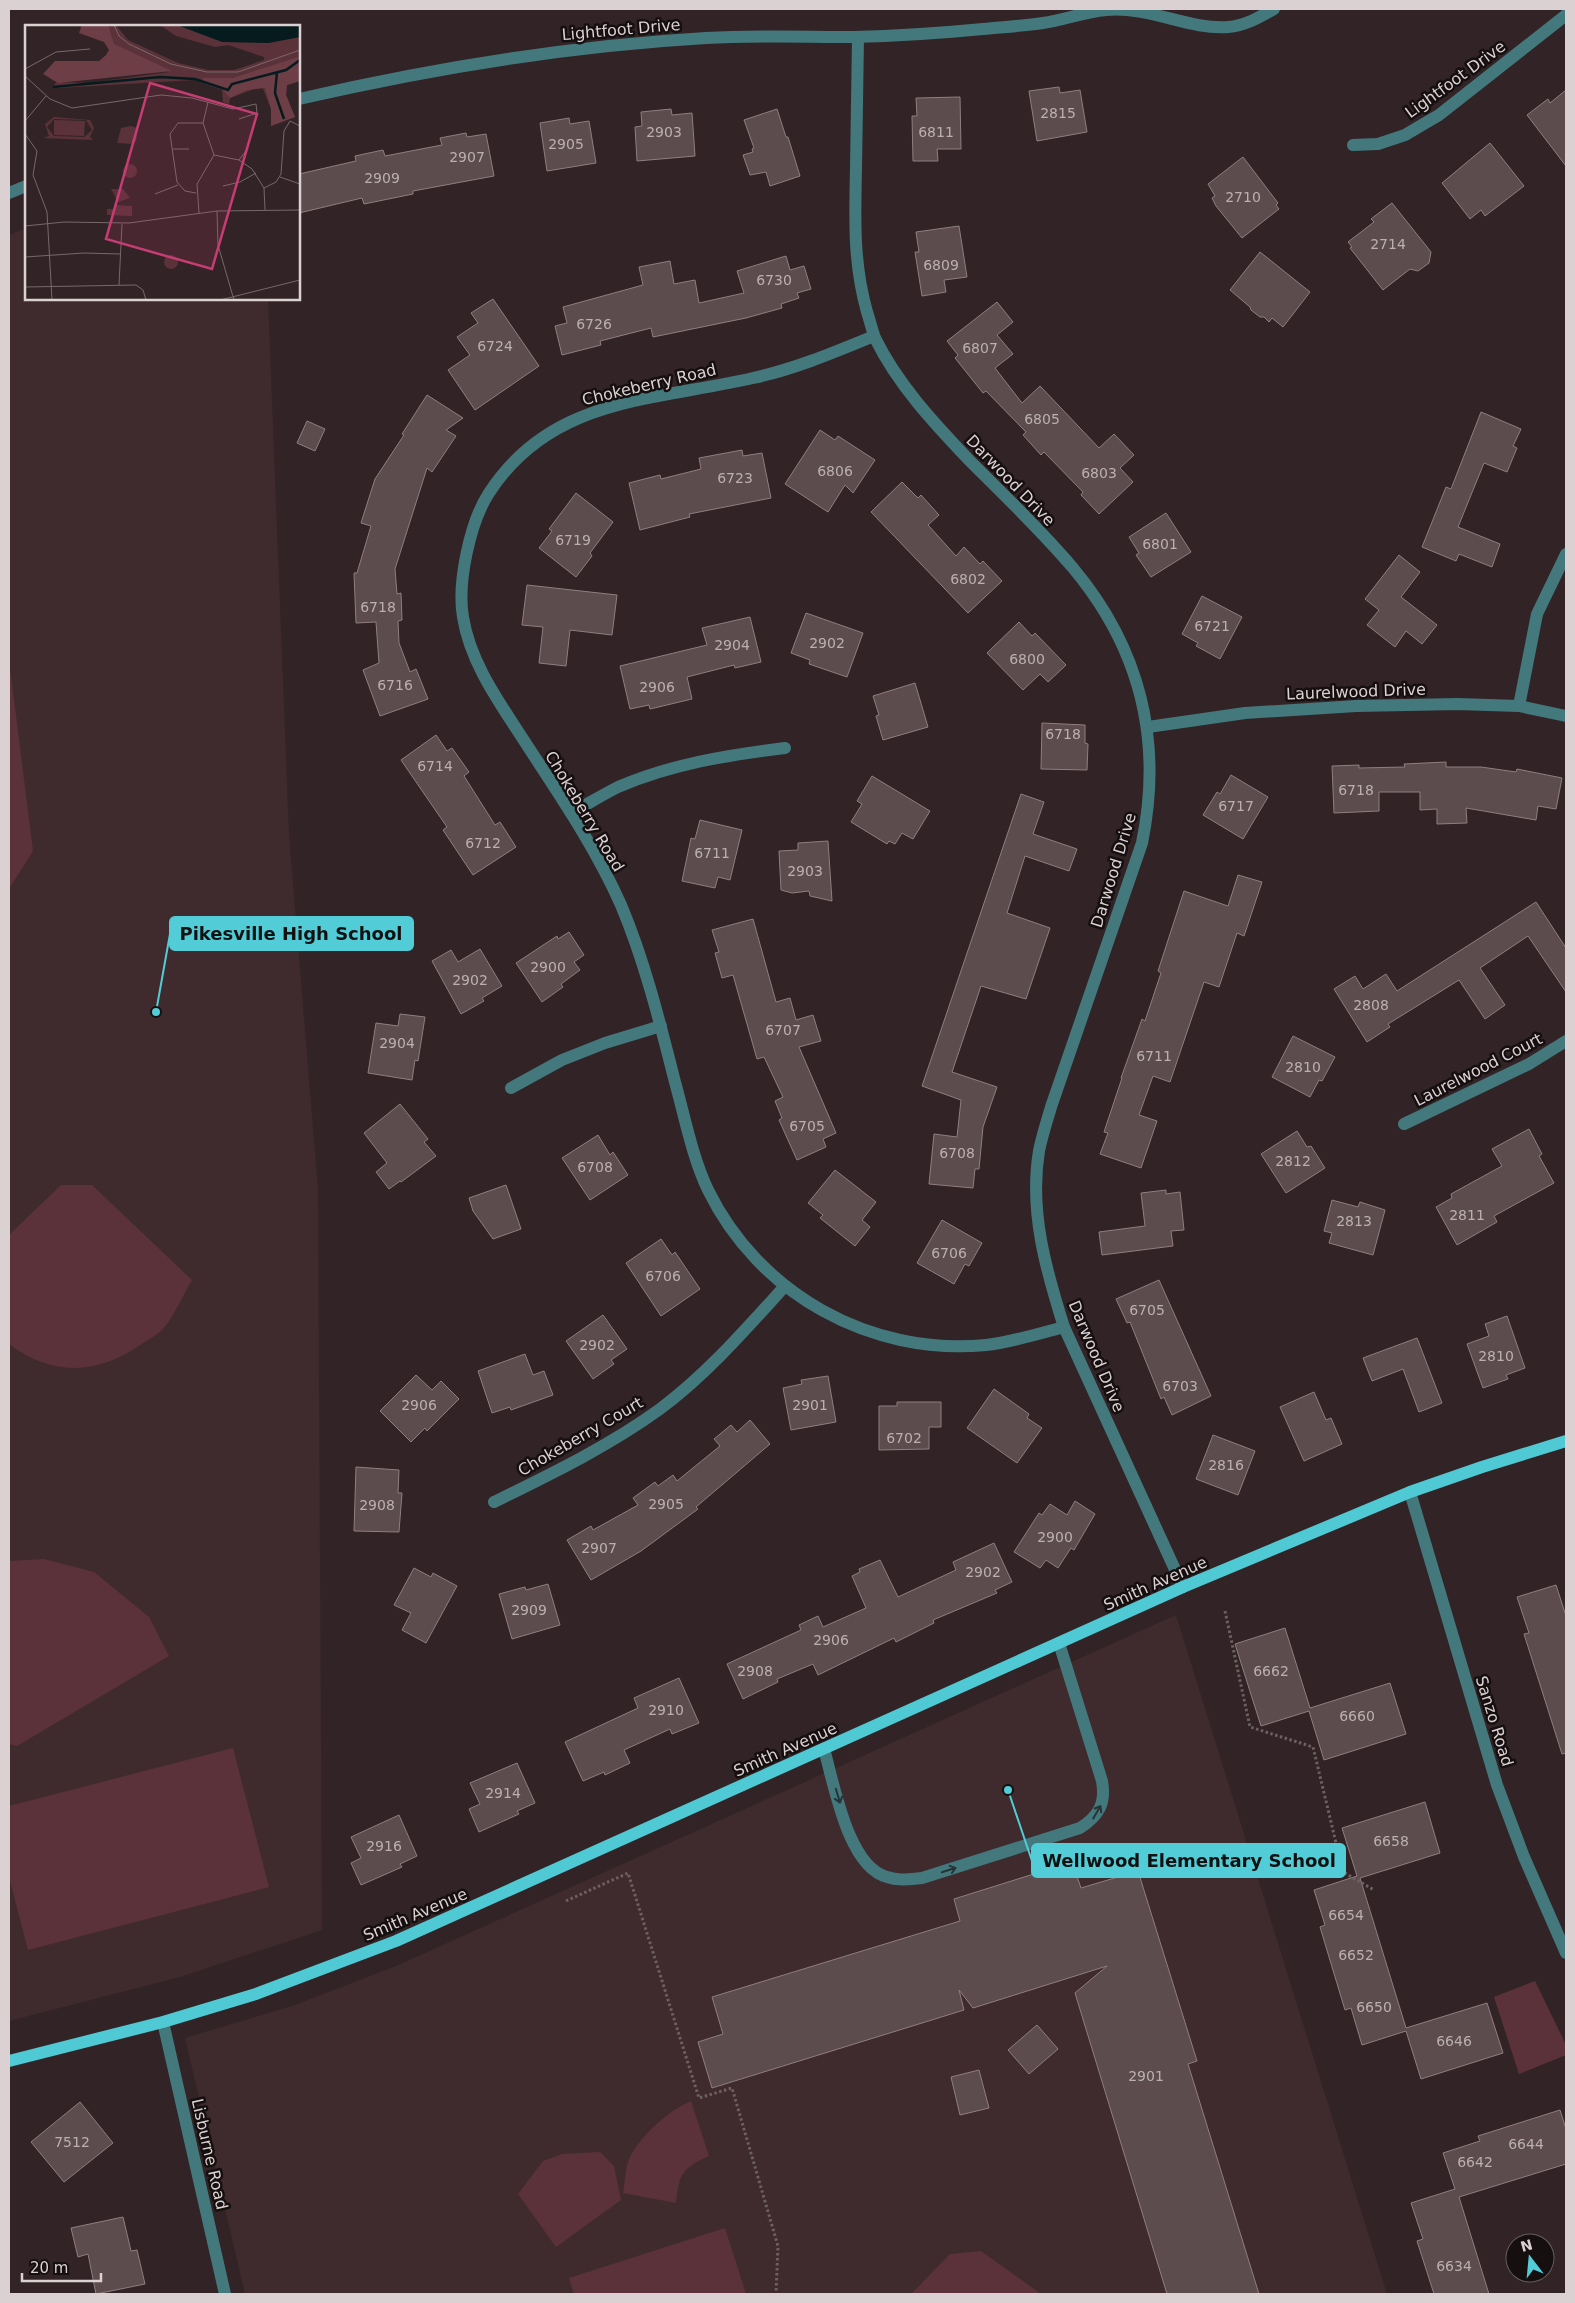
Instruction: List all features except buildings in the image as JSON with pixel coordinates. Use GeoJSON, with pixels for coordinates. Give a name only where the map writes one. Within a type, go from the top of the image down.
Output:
{"type":"FeatureCollection","features":[{"type":"Feature","properties":{"kind":"main road","name":"Smith Avenue"},"geometry":{"type":"LineString","coordinates":[[9,2061],[163,2022],[256,1994],[396,1941],[1183,1587],[1410,1492],[1566,1441]]}},
{"type":"Feature","properties":{"kind":"street","name":"Lightfoot Drive"},"geometry":{"type":"LineString","coordinates":[[300,99],[430,70],[566,50],[708,38],[858,37],[1027,24],[1109,10],[1143,11],[1201,25],[1228,27],[1253,20],[1274,9]]}},
{"type":"Feature","properties":{"kind":"street","name":"Lightfoot Drive"},"geometry":{"type":"LineString","coordinates":[[1353,144],[1378,144],[1405,136],[1439,115],[1566,15]]}},
{"type":"Feature","properties":{"kind":"street","name":"Darwood Drive"},"geometry":{"type":"LineString","coordinates":[[858,37],[855,246],[862,292],[874,336],[895,373],[932,420],[1073,568],[1122,644],[1136,681],[1148,727],[1151,773],[1149,811],[1142,843],[1051,1107],[1039,1151],[1036,1196],[1040,1238],[1050,1282],[1064,1327],[1183,1587]]}},
{"type":"Feature","properties":{"kind":"street"},"geometry":{"type":"LineString","coordinates":[[9,193],[25,186]]}},
{"type":"Feature","properties":{"kind":"street","name":"Chokeberry Road"},"geometry":{"type":"LineString","coordinates":[[874,336],[816,359],[756,378],[614,406],[573,419],[538,439],[510,465],[486,496],[470,543],[463,578],[462,616],[475,658],[495,696],[571,813],[598,859],[621,906],[640,958],[661,1026],[690,1139],[707,1188],[724,1218],[748,1249],[785,1286],[818,1308],[858,1328],[896,1341],[934,1345],[984,1345],[1022,1339],[1064,1327]]}},
{"type":"Feature","properties":{"kind":"street"},"geometry":{"type":"LineString","coordinates":[[1519,706],[1537,614],[1566,554]]}},
{"type":"Feature","properties":{"kind":"street","name":"Laurelwood Drive"},"geometry":{"type":"LineString","coordinates":[[1148,727],[1245,713],[1346,707],[1458,704],[1519,706],[1566,716]]}},
{"type":"Feature","properties":{"kind":"street"},"geometry":{"type":"LineString","coordinates":[[571,813],[616,788],[648,775],[719,756],[785,748]]}},
{"type":"Feature","properties":{"kind":"street"},"geometry":{"type":"LineString","coordinates":[[511,1088],[562,1060],[605,1043],[661,1026]]}},
{"type":"Feature","properties":{"kind":"street","name":"Laurelwood Court"},"geometry":{"type":"LineString","coordinates":[[1404,1124],[1520,1068],[1566,1041]]}},
{"type":"Feature","properties":{"kind":"street","name":"Chokeberry Court"},"geometry":{"type":"LineString","coordinates":[[494,1502],[562,1468],[660,1409],[732,1344],[785,1286]]}},
{"type":"Feature","properties":{"kind":"street","name":"Sanzo Road"},"geometry":{"type":"LineString","coordinates":[[1410,1492],[1497,1785],[1524,1857],[1566,1953]]}},
{"type":"Feature","properties":{"kind":"street"},"geometry":{"type":"LineString","coordinates":[[824,1749],[851,1840],[861,1858],[886,1877],[903,1880],[922,1878],[1080,1828],[1092,1821],[1100,1810],[1104,1795],[1102,1781],[1059,1643]]}},
{"type":"Feature","properties":{"kind":"street","name":"Lisburne Road"},"geometry":{"type":"LineString","coordinates":[[163,2022],[225,2294]]}},
{"type":"Feature","properties":{"kind":"path"},"geometry":{"type":"LineString","coordinates":[[1224,1611],[1250,1727],[1312,1747],[1343,1872],[1374,1890]]}},
{"type":"Feature","properties":{"kind":"path"},"geometry":{"type":"LineString","coordinates":[[566,1902],[628,1873],[699,2098],[732,2088],[778,2246],[776,2294]]}},
{"type":"Feature","properties":{"kind":"shaded area"},"geometry":{"type":"Polygon","coordinates":[[[25,228],[25,300],[268,300],[289,835],[318,1189],[322,1930],[180,1977],[9,2021],[9,235],[25,228]]]}},
{"type":"Feature","properties":{"kind":"shaded area"},"geometry":{"type":"Polygon","coordinates":[[[9,660],[33,851],[9,889],[9,660]]]}},
{"type":"Feature","properties":{"kind":"shaded area"},"geometry":{"type":"Polygon","coordinates":[[[61,1185],[92,1185],[192,1280],[170,1319],[160,1332],[126,1354],[93,1366],[59,1367],[26,1355],[9,1344],[9,1235],[61,1185]]]}},
{"type":"Feature","properties":{"kind":"shaded area"},"geometry":{"type":"Polygon","coordinates":[[[44,1559],[94,1572],[149,1617],[169,1656],[17,1746],[9,1744],[9,1561],[44,1559]]]}},
{"type":"Feature","properties":{"kind":"shaded area"},"geometry":{"type":"Polygon","coordinates":[[[1176,1615],[1387,2294],[245,2294],[185,2038],[295,2005],[396,1966],[1176,1615]]]}},
{"type":"Feature","properties":{"kind":"shaded area"},"geometry":{"type":"Polygon","coordinates":[[[233,1748],[269,1887],[28,1950],[9,1877],[9,1806],[233,1748]]]}},
{"type":"Feature","properties":{"kind":"shaded area"},"geometry":{"type":"Polygon","coordinates":[[[1535,1981],[1566,2045],[1566,2055],[1519,2074],[1494,1997],[1535,1981]]]}},
{"type":"Feature","properties":{"kind":"shaded area"},"geometry":{"type":"Polygon","coordinates":[[[691,2101],[709,2156],[687,2168],[679,2185],[676,2203],[623,2193],[628,2162],[638,2144],[654,2126],[673,2111],[691,2101]]]}},
{"type":"Feature","properties":{"kind":"shaded area"},"geometry":{"type":"Polygon","coordinates":[[[600,2152],[614,2166],[621,2200],[556,2247],[518,2194],[543,2161],[562,2154],[600,2152]]]}},
{"type":"Feature","properties":{"kind":"shaded area"},"geometry":{"type":"Polygon","coordinates":[[[725,2228],[746,2294],[574,2294],[569,2278],[725,2228]]]}},
{"type":"Feature","properties":{"kind":"shaded area"},"geometry":{"type":"Polygon","coordinates":[[[981,2251],[1041,2294],[911,2294],[950,2254],[981,2251]]]}},
{"type":"Feature","properties":{"kind":"place","name":"Pikesville High School"},"geometry":{"type":"Point","coordinates":[156,1012]}},
{"type":"Feature","properties":{"kind":"place","name":"Wellwood Elementary School"},"geometry":{"type":"Point","coordinates":[1008,1790]}}]}
